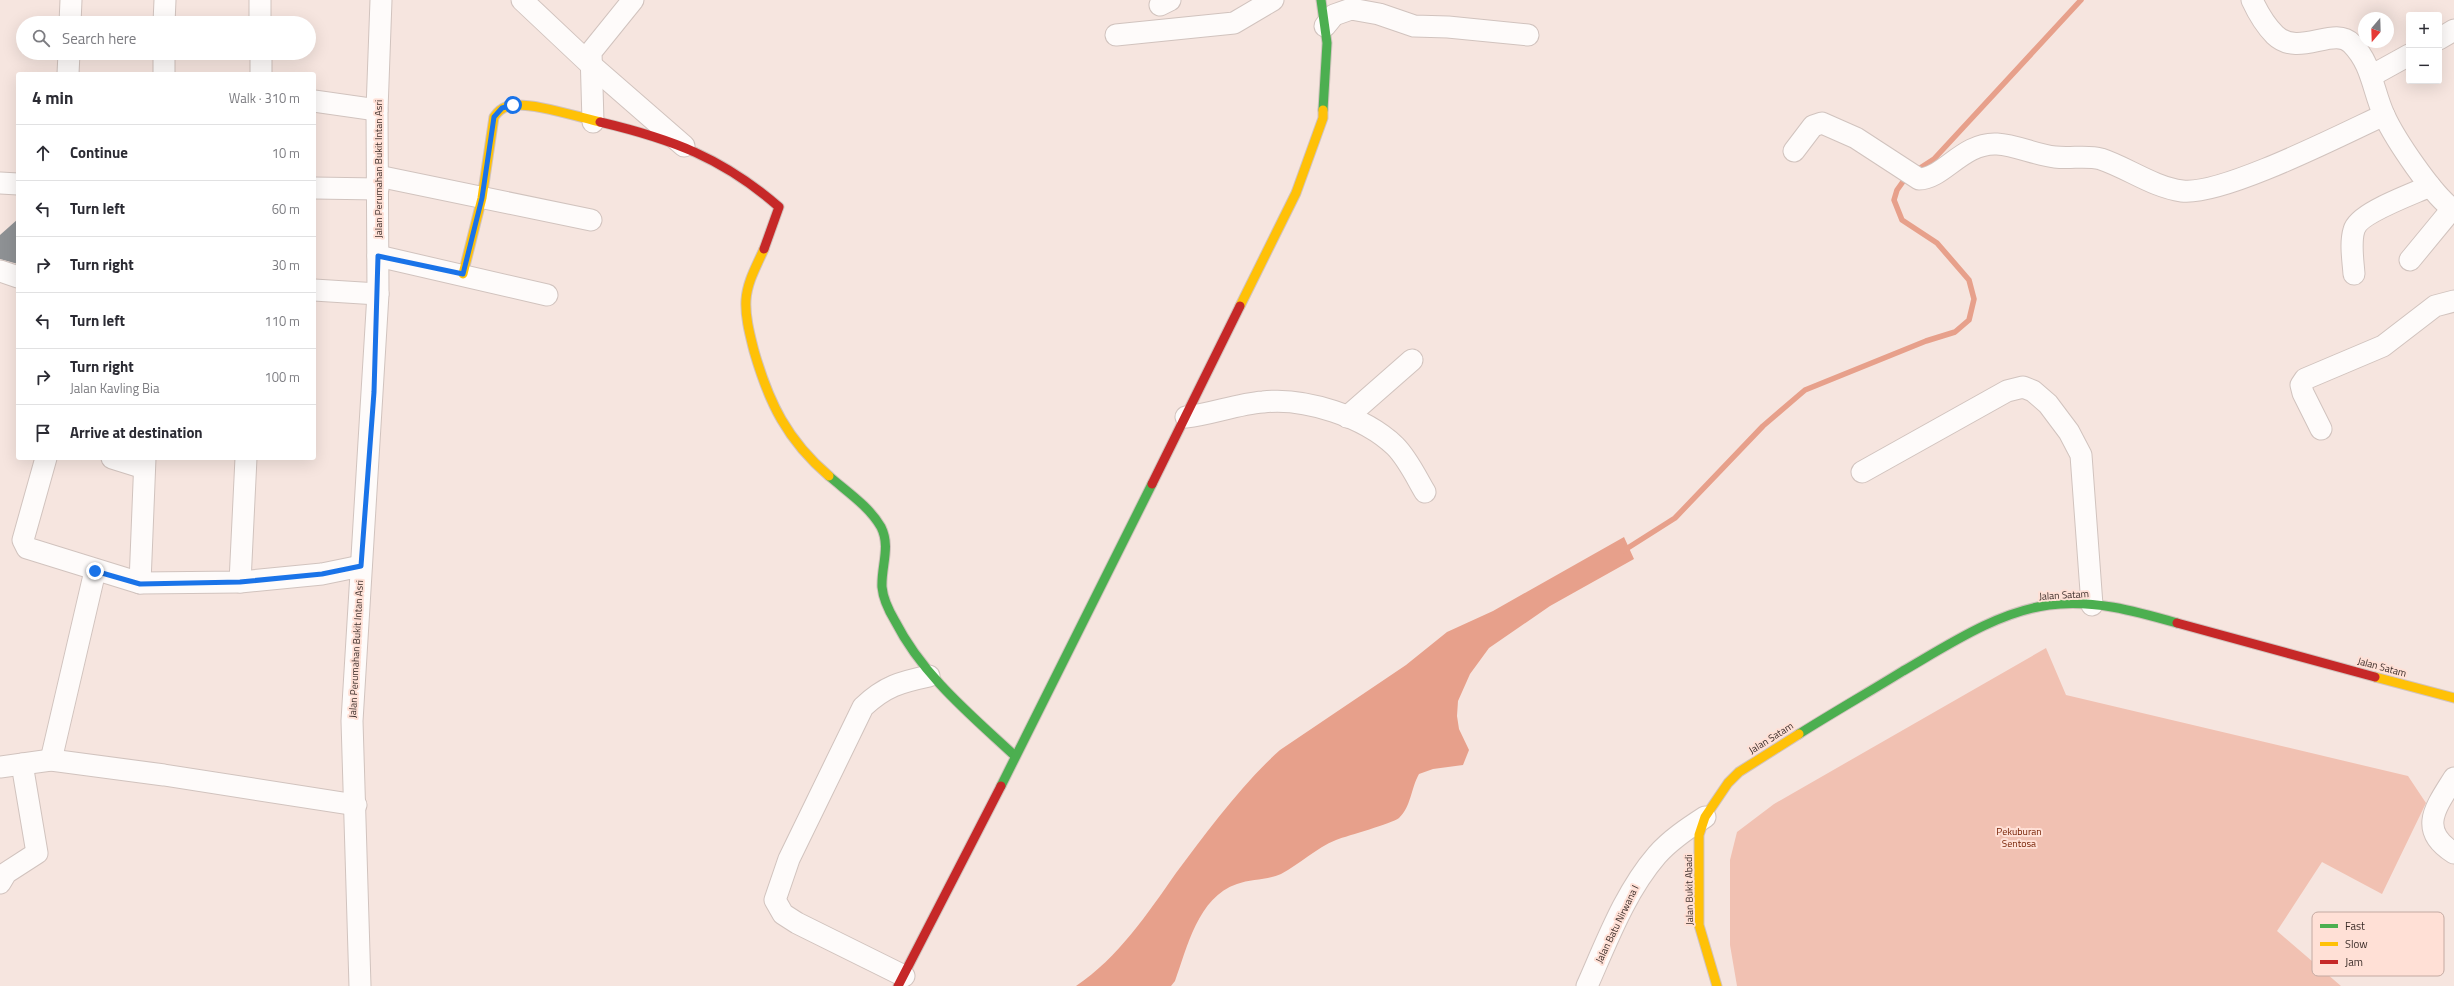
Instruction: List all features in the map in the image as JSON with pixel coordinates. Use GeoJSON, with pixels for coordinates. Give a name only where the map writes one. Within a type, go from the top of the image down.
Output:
{"type":"FeatureCollection","features":[{"type":"Feature","properties":{"kind":"street"},"geometry":{"type":"LineString","coordinates":[[70,16],[71,0]]}},
{"type":"Feature","properties":{"kind":"street"},"geometry":{"type":"LineString","coordinates":[[164,16],[165,0]]}},
{"type":"Feature","properties":{"kind":"street"},"geometry":{"type":"LineString","coordinates":[[260,0],[260,16]]}},
{"type":"Feature","properties":{"kind":"street","name":"Jalan Perumahan Bukit Intan Asri"},"geometry":{"type":"LineString","coordinates":[[360,986],[356,805],[352,721],[361,566],[374,392],[378,294],[377,110],[381,0]]}},
{"type":"Feature","properties":{"kind":"street"},"geometry":{"type":"LineString","coordinates":[[522,0],[591,65],[686,148]]}},
{"type":"Feature","properties":{"kind":"street"},"geometry":{"type":"LineString","coordinates":[[593,122],[590,56],[595,47],[633,0]]}},
{"type":"Feature","properties":{"kind":"street"},"geometry":{"type":"LineString","coordinates":[[1116,35],[1234,23],[1273,0]]}},
{"type":"Feature","properties":{"kind":"street"},"geometry":{"type":"LineString","coordinates":[[929,676],[896,683],[878,693],[863,707],[789,858],[775,900],[783,914],[797,923],[901,981],[1186,417],[1296,193],[1324,118],[1327,43],[1321,0]]}},
{"type":"Feature","properties":{"kind":"street"},"geometry":{"type":"LineString","coordinates":[[2252,0],[2262,20],[2276,36],[2288,42],[2298,44],[2312,43],[2338,37],[2349,41],[2364,60],[2384,115],[2430,186],[2453,209],[2410,260]]}},
{"type":"Feature","properties":{"kind":"street"},"geometry":{"type":"LineString","coordinates":[[1325,26],[1334,15],[1351,9],[1379,14],[1414,26],[1448,27],[1528,35]]}},
{"type":"Feature","properties":{"kind":"street"},"geometry":{"type":"LineString","coordinates":[[2442,37],[2454,30]]}},
{"type":"Feature","properties":{"kind":"street"},"geometry":{"type":"LineString","coordinates":[[2371,76],[2406,57]]}},
{"type":"Feature","properties":{"kind":"street"},"geometry":{"type":"LineString","coordinates":[[68,72],[69,60]]}},
{"type":"Feature","properties":{"kind":"street"},"geometry":{"type":"LineString","coordinates":[[164,60],[164,72]]}},
{"type":"Feature","properties":{"kind":"street"},"geometry":{"type":"LineString","coordinates":[[261,60],[261,72]]}},
{"type":"Feature","properties":{"kind":"street"},"geometry":{"type":"LineString","coordinates":[[316,101],[377,110]]}},
{"type":"Feature","properties":{"kind":"street"},"geometry":{"type":"LineString","coordinates":[[463,274],[482,198],[494,117],[502,108],[522,105],[662,137],[729,166],[764,192],[779,207],[777,220],[767,239],[746,299],[749,330],[778,416],[812,462],[858,502],[880,528],[888,549],[882,590],[891,617],[929,676],[1015,756]]}},
{"type":"Feature","properties":{"kind":"street"},"geometry":{"type":"LineString","coordinates":[[1794,151],[1813,126],[1822,123],[1856,138],[1920,180],[1929,177],[1977,146],[1997,144],[2056,158],[2100,159],[2163,185],[2182,191],[2200,191],[2254,173],[2384,115]]}},
{"type":"Feature","properties":{"kind":"street"},"geometry":{"type":"LineString","coordinates":[[316,188],[378,183],[482,198],[591,220]]}},
{"type":"Feature","properties":{"kind":"street"},"geometry":{"type":"LineString","coordinates":[[0,184],[16,184]]}},
{"type":"Feature","properties":{"kind":"street"},"geometry":{"type":"LineString","coordinates":[[2354,274],[2353,231],[2358,222],[2367,216],[2430,186]]}},
{"type":"Feature","properties":{"kind":"street"},"geometry":{"type":"LineString","coordinates":[[378,256],[547,294]]}},
{"type":"Feature","properties":{"kind":"street"},"geometry":{"type":"LineString","coordinates":[[0,271],[16,276]]}},
{"type":"Feature","properties":{"kind":"street"},"geometry":{"type":"LineString","coordinates":[[316,290],[378,294]]}},
{"type":"Feature","properties":{"kind":"street"},"geometry":{"type":"LineString","coordinates":[[2321,429],[2303,394],[2301,385],[2305,379],[2384,346],[2435,306],[2454,301]]}},
{"type":"Feature","properties":{"kind":"street"},"geometry":{"type":"LineString","coordinates":[[1347,417],[1412,360]]}},
{"type":"Feature","properties":{"kind":"street"},"geometry":{"type":"LineString","coordinates":[[1862,472],[2007,391],[2023,387],[2033,391],[2056,413],[2069,432],[2081,455],[2092,604]]}},
{"type":"Feature","properties":{"kind":"street"},"geometry":{"type":"LineString","coordinates":[[1186,417],[1246,404],[1295,401],[1347,417],[1382,435],[1396,447],[1424,492]]}},
{"type":"Feature","properties":{"kind":"street"},"geometry":{"type":"LineString","coordinates":[[45,460],[24,545],[27,548],[95,571],[140,584],[240,582],[322,574],[361,566]]}},
{"type":"Feature","properties":{"kind":"street"},"geometry":{"type":"LineString","coordinates":[[125,460],[144,463],[140,584]]}},
{"type":"Feature","properties":{"kind":"street"},"geometry":{"type":"LineString","coordinates":[[240,582],[246,460]]}},
{"type":"Feature","properties":{"kind":"street"},"geometry":{"type":"LineString","coordinates":[[51,760],[95,571]]}},
{"type":"Feature","properties":{"kind":"street","name":"Jalan Satam"},"geometry":{"type":"LineString","coordinates":[[1704,817],[1728,783],[1750,764],[1948,645],[2010,615],[2029,609],[2050,605],[2092,604],[2123,608],[2454,698]]}},
{"type":"Feature","properties":{"kind":"street"},"geometry":{"type":"LineString","coordinates":[[0,767],[51,760],[356,805]]}},
{"type":"Feature","properties":{"kind":"street"},"geometry":{"type":"LineString","coordinates":[[0,883],[6,873],[37,853],[22,764]]}},
{"type":"Feature","properties":{"kind":"street"},"geometry":{"type":"LineString","coordinates":[[2454,778],[2437,806],[2432,827],[2436,838],[2454,853]]}},
{"type":"Feature","properties":{"kind":"street","name":"Jalan Batu Nirwana I"},"geometry":{"type":"LineString","coordinates":[[1587,986],[1615,923],[1642,875],[1658,854],[1704,817]]}},
{"type":"Feature","properties":{"kind":"street","name":"Jalan Bukit Abadi"},"geometry":{"type":"LineString","coordinates":[[1704,817],[1699,836],[1699,926],[1707,957],[1717,986]]}},
{"type":"Feature","properties":{"kind":"green space","name":"Pekuburan Sentosa"},"geometry":{"type":"Polygon","coordinates":[[[2046,648],[2066,695],[2408,776],[2426,803],[2382,894],[2322,862],[2277,931],[2312,961],[2312,976],[2329,976],[2341,986],[1737,986],[1730,945],[1730,860],[1737,832],[1774,804],[2046,648]]]}},
{"type":"Feature","properties":{"kind":"shaded area"},"geometry":{"type":"Polygon","coordinates":[[[1624,537],[1634,559],[1550,606],[1489,648],[1470,674],[1458,701],[1457,716],[1459,729],[1469,750],[1463,765],[1433,769],[1419,774],[1406,808],[1399,818],[1329,843],[1281,874],[1242,882],[1224,891],[1213,900],[1203,912],[1190,939],[1175,981],[1171,986],[1076,986],[1091,975],[1119,948],[1143,919],[1225,809],[1252,778],[1280,750],[1406,665],[1447,632],[1493,611],[1624,537]]]}},
{"type":"Feature","properties":{"kind":"building"},"geometry":{"type":"Polygon","coordinates":[[[16,221],[16,263],[0,259],[0,235],[16,221]]]}},
{"type":"Feature","properties":{"kind":"waterway"},"geometry":{"type":"LineString","coordinates":[[1914,172],[1934,159],[2081,0]]}},
{"type":"Feature","properties":{"kind":"waterway"},"geometry":{"type":"LineString","coordinates":[[1623,551],[1675,518],[1763,426],[1805,390],[1926,341],[1955,332],[1969,320],[1974,299],[1969,280],[1937,243],[1902,220],[1894,200],[1897,190],[1907,176]]}},
{"type":"Feature","properties":{"kind":"traffic: fast"},"geometry":{"type":"LineString","coordinates":[[1321,0],[1327,43],[1323,110]]}},
{"type":"Feature","properties":{"kind":"traffic: fast"},"geometry":{"type":"LineString","coordinates":[[829,476],[864,506],[881,527],[885,542],[882,587],[885,600],[906,641],[919,660],[949,694],[1015,756]]}},
{"type":"Feature","properties":{"kind":"traffic: fast"},"geometry":{"type":"LineString","coordinates":[[1001,786],[1152,484]]}},
{"type":"Feature","properties":{"kind":"traffic: fast"},"geometry":{"type":"LineString","coordinates":[[1799,734],[1903,671],[1973,631],[1992,622],[2030,609],[2049,605],[2065,604],[2097,605],[2129,610],[2177,623]]}},
{"type":"Feature","properties":{"kind":"traffic: slow"},"geometry":{"type":"LineString","coordinates":[[463,274],[482,198],[494,117],[497,113],[508,106],[517,105],[554,110],[600,122]]}},
{"type":"Feature","properties":{"kind":"traffic: slow"},"geometry":{"type":"LineString","coordinates":[[1240,306],[1296,193],[1323,118],[1323,110]]}},
{"type":"Feature","properties":{"kind":"traffic: slow"},"geometry":{"type":"LineString","coordinates":[[764,249],[750,280],[746,300],[749,332],[754,351],[766,387],[781,420],[802,449],[829,476]]}},
{"type":"Feature","properties":{"kind":"traffic: slow"},"geometry":{"type":"LineString","coordinates":[[2375,677],[2454,698]]}},
{"type":"Feature","properties":{"kind":"traffic: slow"},"geometry":{"type":"LineString","coordinates":[[1717,986],[1699,925],[1699,835],[1705,817],[1728,783],[1739,772],[1799,734]]}},
{"type":"Feature","properties":{"kind":"traffic: jam"},"geometry":{"type":"LineString","coordinates":[[600,122],[674,143],[696,152],[738,175],[758,190],[779,207],[764,249]]}},
{"type":"Feature","properties":{"kind":"traffic: jam"},"geometry":{"type":"LineString","coordinates":[[1152,484],[1240,306]]}},
{"type":"Feature","properties":{"kind":"traffic: jam"},"geometry":{"type":"LineString","coordinates":[[2177,623],[2375,677]]}},
{"type":"Feature","properties":{"kind":"traffic: jam"},"geometry":{"type":"LineString","coordinates":[[898,986],[1001,786]]}},
{"type":"Feature","properties":{"kind":"route"},"geometry":{"type":"LineString","coordinates":[[95,571],[140,584],[240,582],[322,574],[361,566],[374,392],[378,256],[463,274],[482,198],[494,117],[502,108],[513,105]]}}]}
